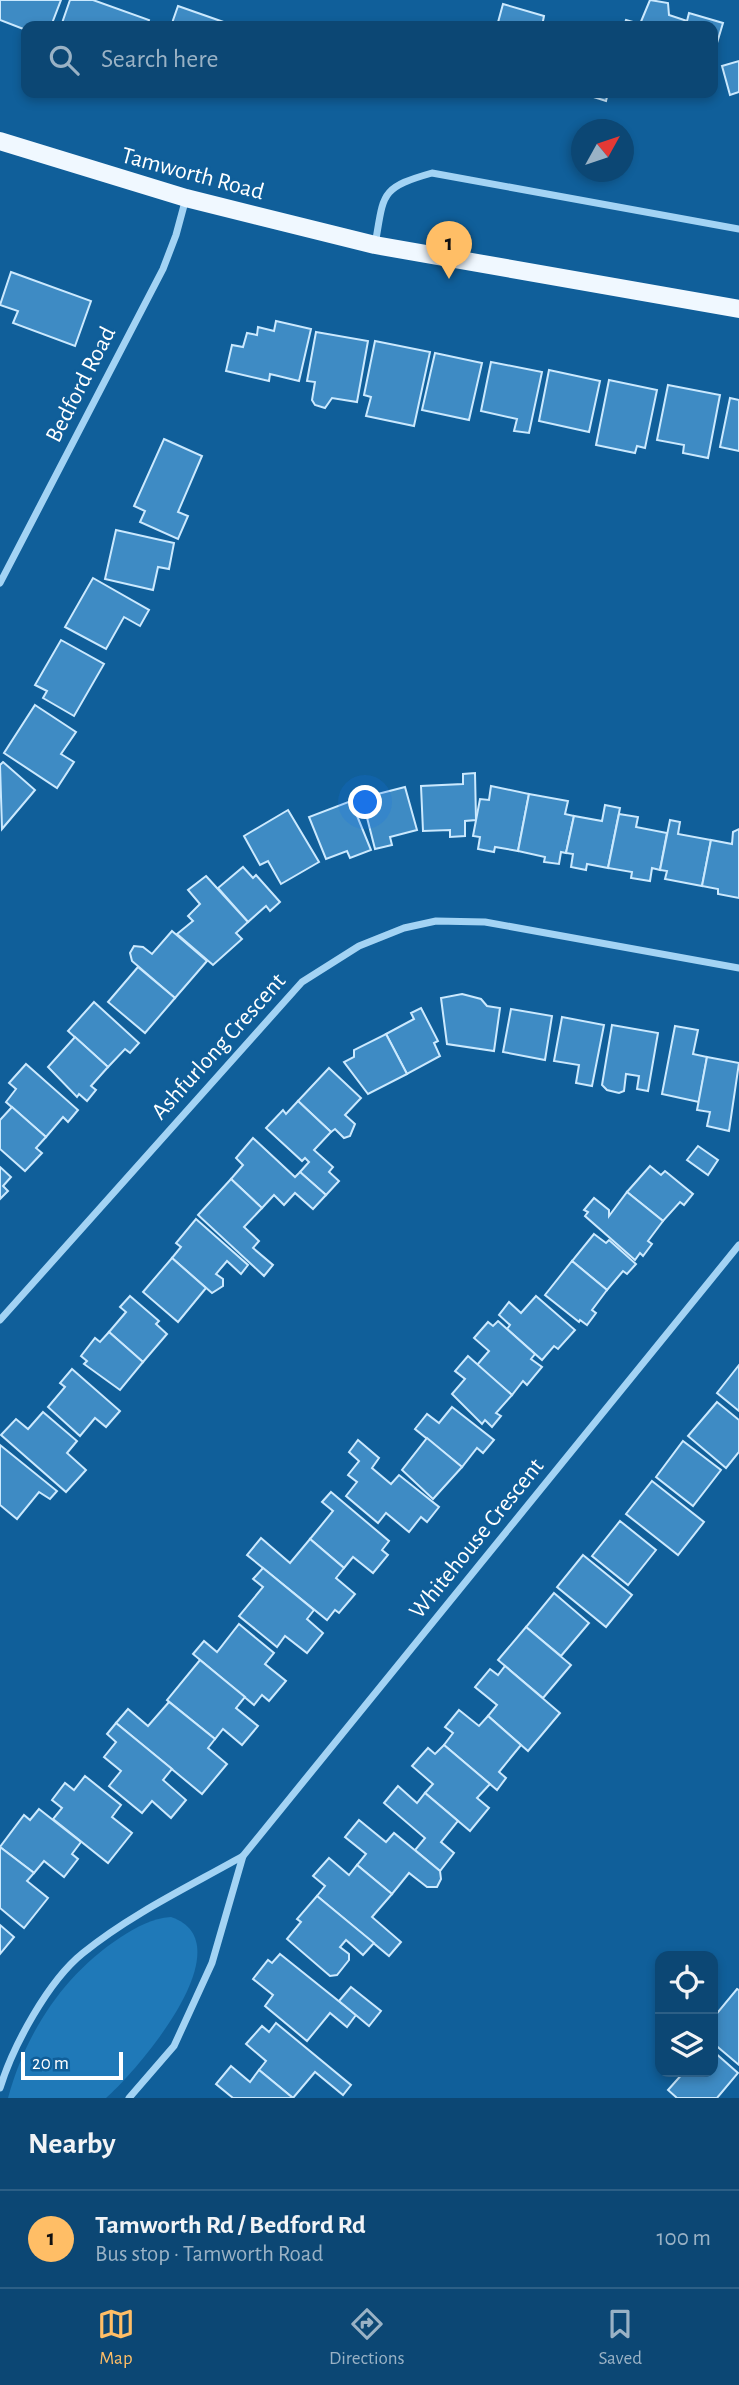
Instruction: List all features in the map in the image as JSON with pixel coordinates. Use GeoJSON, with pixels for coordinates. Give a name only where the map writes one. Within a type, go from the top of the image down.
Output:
{"type":"FeatureCollection","features":[{"type":"Feature","properties":{"kind":"main road","name":"Tamworth Road"},"geometry":{"type":"LineString","coordinates":[[0,141],[186,198],[375,245],[739,309]]}},
{"type":"Feature","properties":{"kind":"street"},"geometry":{"type":"LineString","coordinates":[[375,245],[384,196],[400,182],[432,173],[739,229]]}},
{"type":"Feature","properties":{"kind":"street","name":"Bedford Road"},"geometry":{"type":"LineString","coordinates":[[0,583],[163,269],[186,198]]}},
{"type":"Feature","properties":{"kind":"street","name":"Ashfurlong Crescent"},"geometry":{"type":"LineString","coordinates":[[0,1320],[302,982],[359,946],[404,928],[436,921],[485,922],[739,968]]}},
{"type":"Feature","properties":{"kind":"street","name":"Whitehouse Crescent"},"geometry":{"type":"LineString","coordinates":[[0,2088],[34,2012],[82,1954],[146,1911],[243,1856],[739,1245]]}},
{"type":"Feature","properties":{"kind":"street","name":"Whitehouse Crescent"},"geometry":{"type":"LineString","coordinates":[[129,2098],[174,2046],[212,1963],[243,1856]]}},
{"type":"Feature","properties":{"kind":"shaded area"},"geometry":{"type":"Polygon","coordinates":[[[171,1917],[191,1931],[197,1952],[192,1978],[179,2007],[140,2062],[106,2098],[8,2098],[25,2050],[37,2028],[65,1987],[82,1968],[121,1937],[151,1921],[171,1917]]]}},
{"type":"Feature","properties":{"kind":"building"},"geometry":{"type":"Polygon","coordinates":[[[0,0],[61,0],[53,21],[21,21],[21,28],[0,20],[0,0]]]}},
{"type":"Feature","properties":{"kind":"building"},"geometry":{"type":"Polygon","coordinates":[[[70,0],[93,0],[149,20],[149,21],[63,21],[70,0]]]}},
{"type":"Feature","properties":{"kind":"building"},"geometry":{"type":"Polygon","coordinates":[[[650,0],[668,3],[669,15],[687,21],[641,21],[650,0]]]}},
{"type":"Feature","properties":{"kind":"building"},"geometry":{"type":"Polygon","coordinates":[[[503,4],[544,16],[543,21],[498,21],[503,4]]]}},
{"type":"Feature","properties":{"kind":"building"},"geometry":{"type":"Polygon","coordinates":[[[178,6],[221,21],[173,21],[178,6]]]}},
{"type":"Feature","properties":{"kind":"building"},"geometry":{"type":"Polygon","coordinates":[[[689,13],[716,21],[687,21],[689,13]]]}},
{"type":"Feature","properties":{"kind":"building"},"geometry":{"type":"Polygon","coordinates":[[[718,22],[723,23],[718,40],[718,22]]]}},
{"type":"Feature","properties":{"kind":"building"},"geometry":{"type":"Polygon","coordinates":[[[739,61],[739,92],[730,95],[722,66],[739,61]]]}},
{"type":"Feature","properties":{"kind":"building"},"geometry":{"type":"Polygon","coordinates":[[[11,272],[91,301],[75,346],[13,323],[18,311],[0,305],[11,272]]]}},
{"type":"Feature","properties":{"kind":"building"},"geometry":{"type":"Polygon","coordinates":[[[276,321],[311,329],[299,381],[270,374],[269,381],[226,371],[232,345],[243,347],[247,333],[257,335],[258,327],[274,331],[276,321]]]}},
{"type":"Feature","properties":{"kind":"building"},"geometry":{"type":"Polygon","coordinates":[[[316,332],[368,341],[357,402],[332,398],[325,408],[315,405],[312,400],[315,382],[307,381],[316,332]]]}},
{"type":"Feature","properties":{"kind":"building"},"geometry":{"type":"Polygon","coordinates":[[[375,341],[430,352],[414,426],[366,416],[371,397],[364,395],[375,341]]]}},
{"type":"Feature","properties":{"kind":"building"},"geometry":{"type":"Polygon","coordinates":[[[435,353],[482,363],[469,420],[422,410],[435,353]]]}},
{"type":"Feature","properties":{"kind":"building"},"geometry":{"type":"Polygon","coordinates":[[[491,362],[542,372],[529,433],[514,431],[517,419],[481,411],[491,362]]]}},
{"type":"Feature","properties":{"kind":"building"},"geometry":{"type":"Polygon","coordinates":[[[549,370],[600,381],[589,432],[539,421],[549,370]]]}},
{"type":"Feature","properties":{"kind":"building"},"geometry":{"type":"Polygon","coordinates":[[[609,380],[657,390],[645,448],[637,446],[635,453],[596,445],[609,380]]]}},
{"type":"Feature","properties":{"kind":"building"},"geometry":{"type":"Polygon","coordinates":[[[668,385],[720,395],[708,458],[683,453],[684,445],[657,440],[668,385]]]}},
{"type":"Feature","properties":{"kind":"building"},"geometry":{"type":"Polygon","coordinates":[[[730,398],[739,400],[739,451],[720,447],[730,398]]]}},
{"type":"Feature","properties":{"kind":"building"},"geometry":{"type":"Polygon","coordinates":[[[164,439],[202,456],[178,512],[188,516],[178,539],[140,522],[145,511],[134,506],[164,439]]]}},
{"type":"Feature","properties":{"kind":"building"},"geometry":{"type":"Polygon","coordinates":[[[116,530],[174,543],[169,569],[158,567],[153,590],[105,579],[116,530]]]}},
{"type":"Feature","properties":{"kind":"building"},"geometry":{"type":"Polygon","coordinates":[[[93,578],[149,610],[140,626],[124,617],[106,649],[65,627],[93,578]]]}},
{"type":"Feature","properties":{"kind":"building"},"geometry":{"type":"Polygon","coordinates":[[[61,640],[104,664],[74,716],[43,698],[47,691],[35,685],[61,640]]]}},
{"type":"Feature","properties":{"kind":"building"},"geometry":{"type":"Polygon","coordinates":[[[35,705],[76,732],[61,754],[74,762],[57,788],[4,753],[35,705]]]}},
{"type":"Feature","properties":{"kind":"building"},"geometry":{"type":"Polygon","coordinates":[[[3,762],[35,790],[2,829],[0,765],[3,762]]]}},
{"type":"Feature","properties":{"kind":"building"},"geometry":{"type":"Polygon","coordinates":[[[475,773],[476,820],[465,821],[465,836],[450,837],[450,830],[423,831],[421,786],[463,784],[463,774],[475,773]]]}},
{"type":"Feature","properties":{"kind":"building"},"geometry":{"type":"Polygon","coordinates":[[[491,786],[529,794],[518,851],[495,847],[494,852],[478,849],[480,837],[473,836],[480,799],[489,800],[491,786]]]}},
{"type":"Feature","properties":{"kind":"building"},"geometry":{"type":"Polygon","coordinates":[[[405,787],[417,830],[390,837],[392,845],[375,849],[362,798],[405,787]]]}},
{"type":"Feature","properties":{"kind":"building"},"geometry":{"type":"Polygon","coordinates":[[[529,794],[568,801],[565,814],[574,816],[566,853],[561,852],[559,864],[544,862],[545,857],[518,851],[529,794]]]}},
{"type":"Feature","properties":{"kind":"building"},"geometry":{"type":"Polygon","coordinates":[[[351,801],[371,850],[350,858],[347,851],[326,859],[309,817],[351,801]]]}},
{"type":"Feature","properties":{"kind":"building"},"geometry":{"type":"Polygon","coordinates":[[[605,805],[620,808],[608,868],[587,864],[586,870],[571,867],[573,854],[566,853],[574,816],[602,821],[605,805]]]}},
{"type":"Feature","properties":{"kind":"building"},"geometry":{"type":"Polygon","coordinates":[[[288,810],[319,862],[281,884],[268,861],[260,865],[244,836],[288,810]]]}},
{"type":"Feature","properties":{"kind":"building"},"geometry":{"type":"Polygon","coordinates":[[[619,814],[638,817],[636,827],[667,833],[660,870],[652,868],[650,881],[631,878],[632,872],[608,868],[619,814]]]}},
{"type":"Feature","properties":{"kind":"building"},"geometry":{"type":"Polygon","coordinates":[[[670,820],[680,822],[678,834],[711,840],[702,886],[665,879],[667,871],[660,870],[670,820]]]}},
{"type":"Feature","properties":{"kind":"building"},"geometry":{"type":"Polygon","coordinates":[[[739,829],[739,898],[718,894],[718,889],[702,886],[711,840],[732,844],[733,832],[739,829]]]}},
{"type":"Feature","properties":{"kind":"building"},"geometry":{"type":"Polygon","coordinates":[[[243,867],[253,878],[256,875],[280,902],[270,911],[266,906],[248,922],[218,888],[243,867]]]}},
{"type":"Feature","properties":{"kind":"building"},"geometry":{"type":"Polygon","coordinates":[[[206,876],[248,922],[236,933],[242,939],[213,965],[177,934],[193,921],[188,916],[200,904],[188,890],[206,876]]]}},
{"type":"Feature","properties":{"kind":"building"},"geometry":{"type":"Polygon","coordinates":[[[172,931],[207,961],[175,998],[132,961],[130,953],[134,946],[143,947],[152,954],[172,931]]]}},
{"type":"Feature","properties":{"kind":"building"},"geometry":{"type":"Polygon","coordinates":[[[138,967],[175,998],[145,1033],[108,1002],[138,967]]]}},
{"type":"Feature","properties":{"kind":"building"},"geometry":{"type":"Polygon","coordinates":[[[462,994],[481,999],[487,1006],[500,1008],[494,1051],[447,1044],[441,998],[462,994]]]}},
{"type":"Feature","properties":{"kind":"building"},"geometry":{"type":"Polygon","coordinates":[[[94,1002],[139,1043],[130,1053],[125,1049],[108,1067],[68,1031],[94,1002]]]}},
{"type":"Feature","properties":{"kind":"building"},"geometry":{"type":"Polygon","coordinates":[[[421,1008],[438,1041],[434,1043],[440,1056],[407,1074],[386,1034],[414,1019],[411,1013],[421,1008]]]}},
{"type":"Feature","properties":{"kind":"building"},"geometry":{"type":"Polygon","coordinates":[[[511,1009],[552,1016],[545,1060],[503,1052],[511,1009]]]}},
{"type":"Feature","properties":{"kind":"building"},"geometry":{"type":"Polygon","coordinates":[[[562,1017],[604,1025],[592,1086],[576,1083],[579,1065],[554,1061],[562,1017]]]}},
{"type":"Feature","properties":{"kind":"building"},"geometry":{"type":"Polygon","coordinates":[[[612,1025],[658,1033],[648,1091],[637,1089],[639,1076],[626,1074],[624,1091],[619,1093],[607,1090],[602,1085],[612,1025]]]}},
{"type":"Feature","properties":{"kind":"building"},"geometry":{"type":"Polygon","coordinates":[[[675,1026],[698,1030],[693,1054],[707,1057],[699,1102],[662,1094],[675,1026]]]}},
{"type":"Feature","properties":{"kind":"building"},"geometry":{"type":"Polygon","coordinates":[[[386,1034],[407,1074],[368,1094],[344,1062],[354,1057],[354,1050],[386,1034]]]}},
{"type":"Feature","properties":{"kind":"building"},"geometry":{"type":"Polygon","coordinates":[[[75,1037],[108,1067],[91,1086],[96,1090],[87,1101],[79,1094],[77,1097],[48,1067],[75,1037]]]}},
{"type":"Feature","properties":{"kind":"building"},"geometry":{"type":"Polygon","coordinates":[[[707,1057],[739,1063],[729,1131],[707,1126],[710,1112],[697,1110],[707,1057]]]}},
{"type":"Feature","properties":{"kind":"building"},"geometry":{"type":"Polygon","coordinates":[[[26,1064],[78,1110],[68,1122],[63,1117],[46,1137],[6,1102],[16,1089],[9,1083],[26,1064]]]}},
{"type":"Feature","properties":{"kind":"building"},"geometry":{"type":"Polygon","coordinates":[[[329,1068],[361,1098],[345,1115],[355,1124],[350,1136],[344,1138],[335,1129],[331,1132],[298,1101],[329,1068]]]}},
{"type":"Feature","properties":{"kind":"building"},"geometry":{"type":"Polygon","coordinates":[[[298,1101],[331,1132],[314,1150],[333,1167],[329,1172],[339,1181],[326,1195],[300,1172],[309,1162],[305,1158],[302,1161],[266,1128],[283,1110],[286,1114],[298,1101]]]}},
{"type":"Feature","properties":{"kind":"building"},"geometry":{"type":"Polygon","coordinates":[[[12,1107],[46,1137],[36,1148],[42,1153],[25,1171],[0,1149],[0,1120],[12,1107]]]}},
{"type":"Feature","properties":{"kind":"building"},"geometry":{"type":"Polygon","coordinates":[[[253,1138],[295,1177],[300,1172],[326,1195],[313,1209],[295,1193],[284,1205],[274,1195],[262,1208],[231,1179],[243,1165],[236,1158],[253,1138]]]}},
{"type":"Feature","properties":{"kind":"building"},"geometry":{"type":"Polygon","coordinates":[[[698,1146],[718,1160],[708,1175],[687,1160],[698,1146]]]}},
{"type":"Feature","properties":{"kind":"building"},"geometry":{"type":"Polygon","coordinates":[[[650,1166],[661,1175],[665,1171],[693,1194],[684,1205],[680,1202],[663,1221],[627,1192],[650,1166]]]}},
{"type":"Feature","properties":{"kind":"building"},"geometry":{"type":"Polygon","coordinates":[[[0,1167],[11,1177],[3,1186],[8,1191],[0,1199],[0,1167]]]}},
{"type":"Feature","properties":{"kind":"building"},"geometry":{"type":"Polygon","coordinates":[[[231,1179],[262,1208],[244,1227],[259,1241],[253,1248],[273,1265],[264,1276],[198,1215],[231,1179]]]}},
{"type":"Feature","properties":{"kind":"building"},"geometry":{"type":"Polygon","coordinates":[[[627,1192],[663,1221],[648,1241],[652,1244],[643,1256],[640,1253],[635,1260],[585,1216],[588,1212],[584,1210],[594,1198],[609,1210],[609,1216],[627,1192]]]}},
{"type":"Feature","properties":{"kind":"building"},"geometry":{"type":"Polygon","coordinates":[[[196,1219],[248,1265],[241,1274],[227,1261],[216,1274],[223,1279],[223,1286],[212,1293],[172,1258],[181,1247],[176,1243],[196,1219]]]}},
{"type":"Feature","properties":{"kind":"building"},"geometry":{"type":"Polygon","coordinates":[[[594,1234],[606,1243],[609,1240],[636,1264],[627,1274],[623,1271],[607,1290],[572,1261],[594,1234]]]}},
{"type":"Feature","properties":{"kind":"building"},"geometry":{"type":"Polygon","coordinates":[[[172,1258],[206,1288],[178,1322],[143,1292],[172,1258]]]}},
{"type":"Feature","properties":{"kind":"building"},"geometry":{"type":"Polygon","coordinates":[[[572,1261],[607,1290],[592,1310],[596,1313],[587,1325],[580,1320],[579,1322],[545,1295],[572,1261]]]}},
{"type":"Feature","properties":{"kind":"building"},"geometry":{"type":"Polygon","coordinates":[[[130,1296],[159,1321],[156,1324],[167,1334],[143,1362],[109,1332],[126,1312],[120,1307],[130,1296]]]}},
{"type":"Feature","properties":{"kind":"building"},"geometry":{"type":"Polygon","coordinates":[[[536,1296],[575,1330],[558,1349],[554,1346],[542,1360],[507,1329],[510,1325],[499,1315],[509,1302],[521,1313],[536,1296]]]}},
{"type":"Feature","properties":{"kind":"building"},"geometry":{"type":"Polygon","coordinates":[[[498,1321],[535,1354],[531,1359],[542,1367],[527,1385],[523,1381],[512,1395],[477,1365],[489,1351],[474,1338],[488,1322],[493,1326],[498,1321]]]}},
{"type":"Feature","properties":{"kind":"building"},"geometry":{"type":"Polygon","coordinates":[[[109,1332],[143,1362],[120,1390],[84,1364],[87,1361],[81,1356],[95,1338],[100,1342],[109,1332]]]}},
{"type":"Feature","properties":{"kind":"building"},"geometry":{"type":"Polygon","coordinates":[[[468,1356],[512,1395],[496,1413],[501,1416],[492,1427],[485,1420],[482,1424],[452,1394],[465,1379],[455,1371],[468,1356]]]}},
{"type":"Feature","properties":{"kind":"building"},"geometry":{"type":"Polygon","coordinates":[[[739,1365],[739,1411],[717,1393],[739,1365]]]}},
{"type":"Feature","properties":{"kind":"building"},"geometry":{"type":"Polygon","coordinates":[[[72,1369],[120,1411],[106,1427],[95,1418],[80,1436],[48,1407],[65,1387],[60,1383],[72,1369]]]}},
{"type":"Feature","properties":{"kind":"building"},"geometry":{"type":"Polygon","coordinates":[[[717,1402],[739,1420],[739,1452],[726,1468],[688,1436],[717,1402]]]}},
{"type":"Feature","properties":{"kind":"building"},"geometry":{"type":"Polygon","coordinates":[[[452,1407],[494,1440],[483,1453],[477,1448],[462,1467],[415,1429],[427,1414],[439,1423],[452,1407]]]}},
{"type":"Feature","properties":{"kind":"building"},"geometry":{"type":"Polygon","coordinates":[[[43,1412],[77,1441],[67,1453],[86,1470],[66,1492],[1,1435],[16,1419],[28,1429],[43,1412]]]}},
{"type":"Feature","properties":{"kind":"building"},"geometry":{"type":"Polygon","coordinates":[[[427,1438],[462,1467],[433,1499],[402,1470],[427,1438]]]}},
{"type":"Feature","properties":{"kind":"building"},"geometry":{"type":"Polygon","coordinates":[[[358,1440],[379,1458],[372,1468],[391,1484],[399,1475],[439,1507],[427,1522],[421,1517],[409,1532],[386,1513],[378,1523],[346,1496],[357,1482],[348,1475],[359,1461],[349,1452],[358,1440]]]}},
{"type":"Feature","properties":{"kind":"building"},"geometry":{"type":"Polygon","coordinates":[[[683,1441],[721,1470],[693,1506],[656,1477],[683,1441]]]}},
{"type":"Feature","properties":{"kind":"building"},"geometry":{"type":"Polygon","coordinates":[[[0,1445],[57,1491],[50,1499],[39,1492],[17,1519],[0,1505],[0,1445]]]}},
{"type":"Feature","properties":{"kind":"building"},"geometry":{"type":"Polygon","coordinates":[[[652,1481],[704,1522],[678,1555],[626,1514],[652,1481]]]}},
{"type":"Feature","properties":{"kind":"building"},"geometry":{"type":"Polygon","coordinates":[[[331,1492],[389,1541],[382,1550],[388,1555],[373,1573],[353,1557],[344,1568],[310,1539],[333,1511],[322,1502],[331,1492]]]}},
{"type":"Feature","properties":{"kind":"building"},"geometry":{"type":"Polygon","coordinates":[[[620,1521],[656,1550],[628,1585],[592,1556],[620,1521]]]}},
{"type":"Feature","properties":{"kind":"building"},"geometry":{"type":"Polygon","coordinates":[[[261,1538],[290,1563],[310,1539],[344,1568],[336,1578],[355,1594],[339,1613],[335,1610],[327,1620],[247,1555],[261,1538]]]}},
{"type":"Feature","properties":{"kind":"building"},"geometry":{"type":"Polygon","coordinates":[[[583,1555],[632,1595],[606,1627],[557,1587],[583,1555]]]}},
{"type":"Feature","properties":{"kind":"building"},"geometry":{"type":"Polygon","coordinates":[[[263,1568],[314,1610],[307,1619],[323,1633],[307,1653],[285,1636],[277,1647],[239,1616],[263,1587],[253,1579],[263,1568]]]}},
{"type":"Feature","properties":{"kind":"building"},"geometry":{"type":"Polygon","coordinates":[[[554,1593],[589,1623],[561,1656],[526,1627],[554,1593]]]}},
{"type":"Feature","properties":{"kind":"building"},"geometry":{"type":"Polygon","coordinates":[[[239,1624],[274,1653],[265,1664],[286,1681],[269,1701],[262,1695],[254,1705],[193,1654],[204,1641],[217,1652],[239,1624]]]}},
{"type":"Feature","properties":{"kind":"building"},"geometry":{"type":"Polygon","coordinates":[[[526,1627],[571,1665],[543,1698],[498,1660],[526,1627]]]}},
{"type":"Feature","properties":{"kind":"building"},"geometry":{"type":"Polygon","coordinates":[[[200,1660],[245,1697],[236,1708],[258,1726],[242,1745],[223,1729],[215,1739],[167,1700],[200,1660]]]}},
{"type":"Feature","properties":{"kind":"building"},"geometry":{"type":"Polygon","coordinates":[[[505,1666],[560,1713],[528,1751],[488,1716],[497,1705],[475,1687],[490,1669],[498,1675],[505,1666]]]}},
{"type":"Feature","properties":{"kind":"building"},"geometry":{"type":"Polygon","coordinates":[[[169,1702],[215,1739],[208,1748],[227,1764],[202,1794],[116,1723],[128,1709],[148,1726],[169,1702]]]}},
{"type":"Feature","properties":{"kind":"building"},"geometry":{"type":"Polygon","coordinates":[[[459,1710],[479,1726],[488,1716],[521,1745],[499,1772],[506,1778],[497,1790],[444,1745],[453,1733],[445,1727],[459,1710]]]}},
{"type":"Feature","properties":{"kind":"building"},"geometry":{"type":"Polygon","coordinates":[[[116,1723],[172,1769],[163,1780],[186,1800],[171,1818],[152,1801],[142,1813],[109,1786],[121,1771],[104,1757],[116,1742],[107,1734],[116,1723]]]}},
{"type":"Feature","properties":{"kind":"building"},"geometry":{"type":"Polygon","coordinates":[[[444,1745],[490,1784],[477,1798],[489,1808],[470,1831],[425,1793],[433,1784],[412,1766],[428,1748],[435,1754],[444,1745]]]}},
{"type":"Feature","properties":{"kind":"building"},"geometry":{"type":"Polygon","coordinates":[[[85,1776],[121,1805],[112,1817],[132,1833],[108,1863],[53,1819],[62,1808],[52,1800],[65,1783],[74,1790],[85,1776]]]}},
{"type":"Feature","properties":{"kind":"building"},"geometry":{"type":"Polygon","coordinates":[[[398,1786],[417,1803],[425,1793],[458,1821],[441,1842],[454,1853],[440,1871],[415,1850],[425,1838],[384,1803],[398,1786]]]}},
{"type":"Feature","properties":{"kind":"building"},"geometry":{"type":"Polygon","coordinates":[[[39,1809],[81,1842],[72,1854],[78,1859],[64,1877],[44,1861],[34,1873],[0,1847],[24,1815],[30,1820],[39,1809]]]}},
{"type":"Feature","properties":{"kind":"building"},"geometry":{"type":"Polygon","coordinates":[[[359,1820],[386,1842],[394,1833],[440,1871],[441,1879],[437,1887],[427,1887],[409,1873],[392,1894],[357,1865],[366,1854],[345,1837],[359,1820]]]}},
{"type":"Feature","properties":{"kind":"building"},"geometry":{"type":"Polygon","coordinates":[[[0,1847],[34,1873],[27,1881],[48,1898],[24,1928],[0,1908],[0,1847]]]}},
{"type":"Feature","properties":{"kind":"building"},"geometry":{"type":"Polygon","coordinates":[[[329,1858],[349,1875],[357,1865],[392,1894],[372,1917],[401,1942],[389,1956],[317,1896],[325,1886],[313,1876],[329,1858]]]}},
{"type":"Feature","properties":{"kind":"building"},"geometry":{"type":"Polygon","coordinates":[[[317,1896],[374,1943],[363,1955],[346,1940],[340,1947],[349,1954],[349,1960],[337,1975],[330,1976],[287,1939],[301,1922],[297,1919],[317,1896]]]}},
{"type":"Feature","properties":{"kind":"building"},"geometry":{"type":"Polygon","coordinates":[[[0,1925],[14,1937],[0,1954],[0,1925]]]}},
{"type":"Feature","properties":{"kind":"building"},"geometry":{"type":"Polygon","coordinates":[[[280,1954],[356,2015],[347,2027],[330,2013],[307,2041],[265,2006],[273,1995],[253,1979],[268,1960],[272,1963],[280,1954]]]}},
{"type":"Feature","properties":{"kind":"building"},"geometry":{"type":"Polygon","coordinates":[[[351,1987],[381,2011],[369,2026],[339,2001],[351,1987]]]}},
{"type":"Feature","properties":{"kind":"building"},"geometry":{"type":"Polygon","coordinates":[[[737,1989],[739,1990],[739,2065],[718,2047],[718,2012],[737,1989]]]}},
{"type":"Feature","properties":{"kind":"building"},"geometry":{"type":"Polygon","coordinates":[[[276,2023],[351,2085],[343,2095],[315,2072],[293,2098],[259,2070],[266,2061],[246,2044],[262,2026],[269,2032],[276,2023]]]}},
{"type":"Feature","properties":{"kind":"building"},"geometry":{"type":"Polygon","coordinates":[[[718,2055],[738,2073],[717,2098],[677,2098],[668,2090],[680,2077],[718,2077],[718,2055]]]}},
{"type":"Feature","properties":{"kind":"building"},"geometry":{"type":"Polygon","coordinates":[[[231,2066],[250,2082],[259,2070],[293,2098],[233,2098],[216,2084],[231,2066]]]}},
{"type":"Feature","properties":{"kind":"place","name":"Tamworth Rd / Bedford Rd"},"geometry":{"type":"Point","coordinates":[449,279]}}]}
